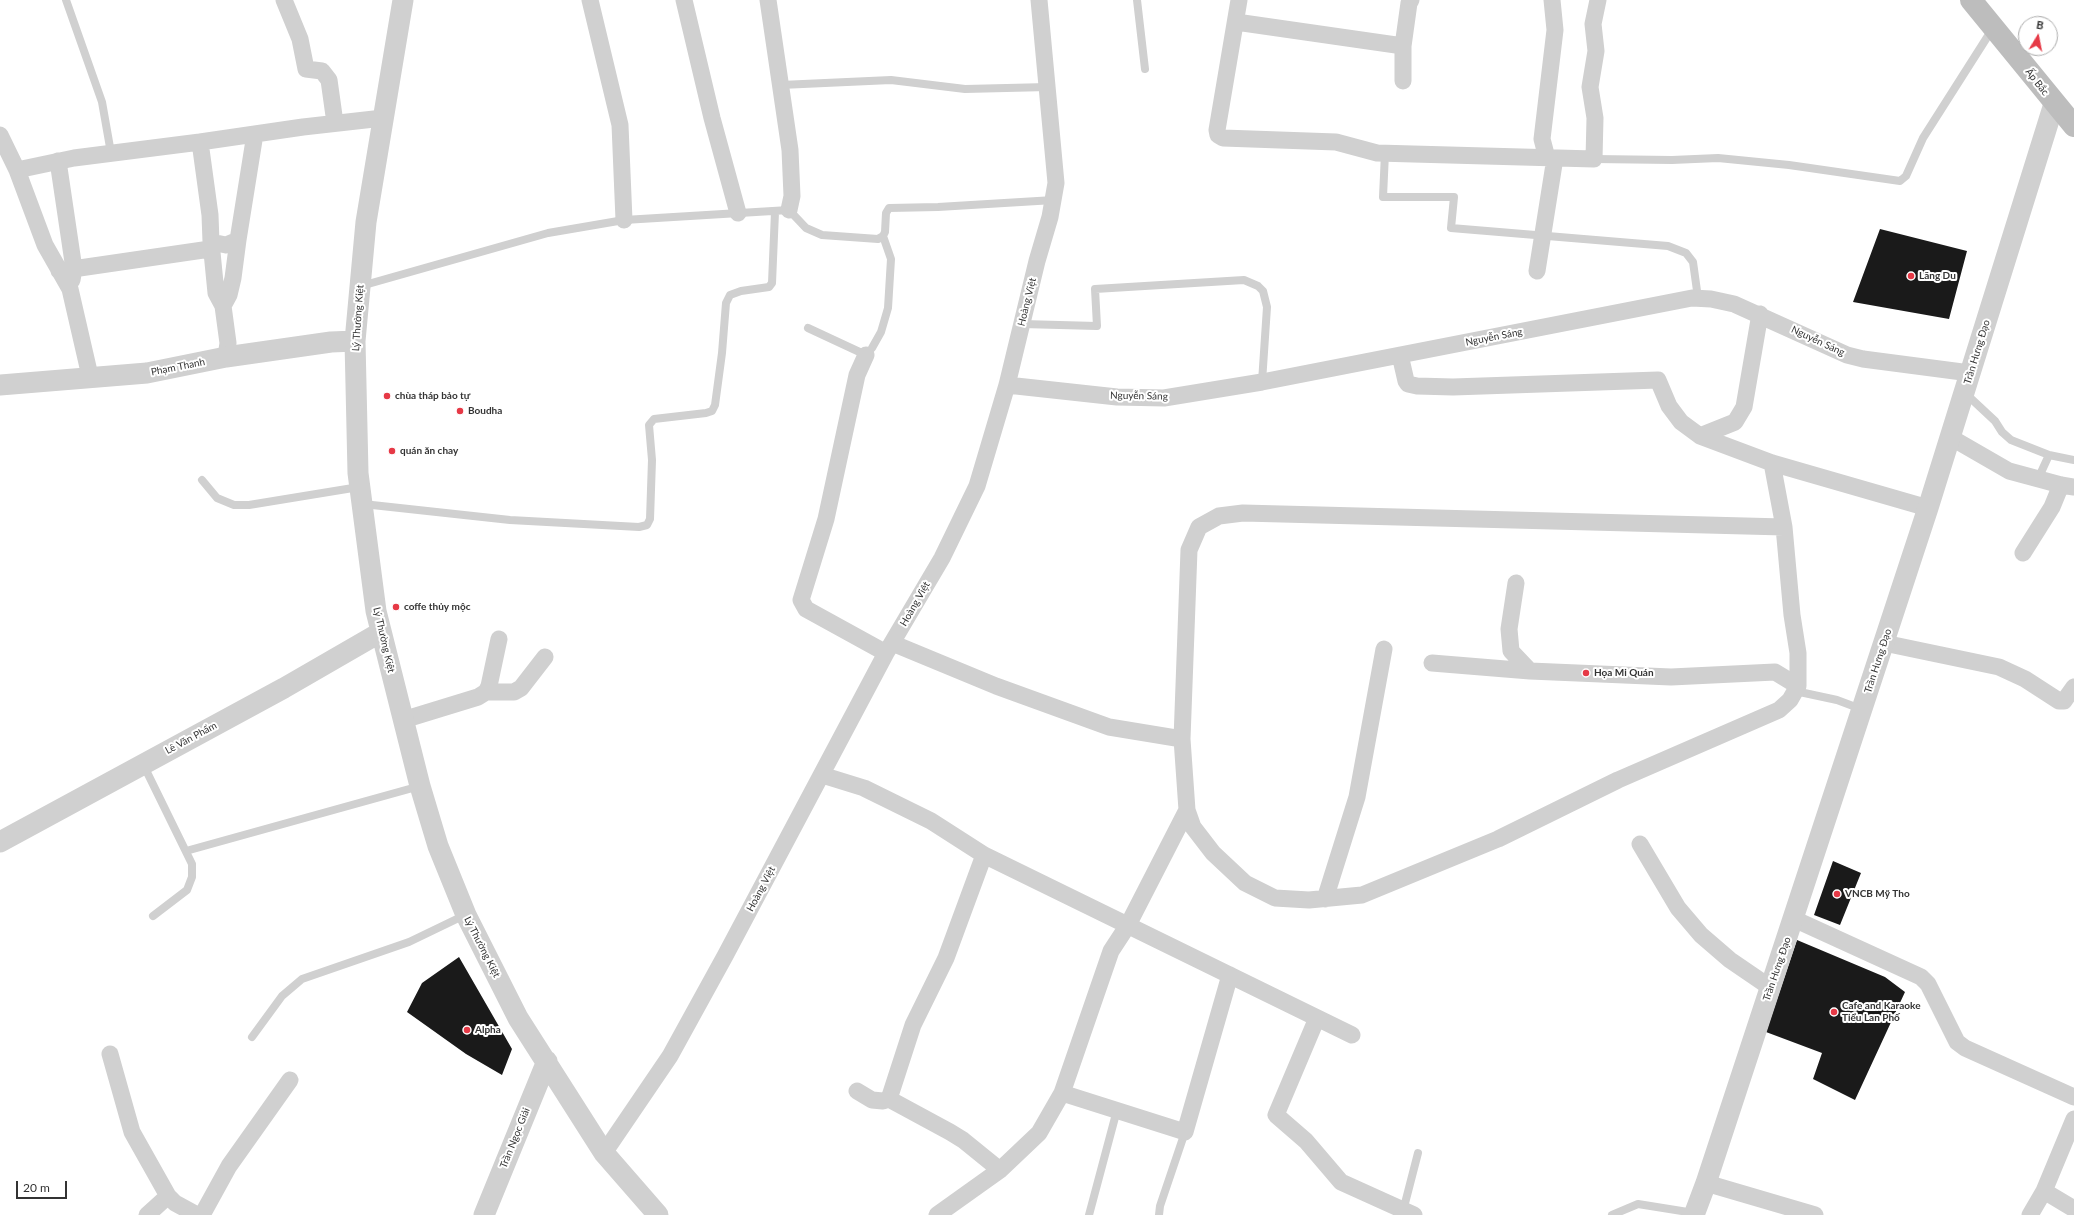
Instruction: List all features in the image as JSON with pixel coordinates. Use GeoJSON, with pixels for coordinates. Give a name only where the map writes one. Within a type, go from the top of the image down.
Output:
{"type":"FeatureCollection","features":[{"type":"Feature","properties":{"kind":"main road","name":"Ấp Bắc"},"geometry":{"type":"LineString","coordinates":[[1971,0],[2054,104],[2074,126]]}},
{"type":"Feature","properties":{"kind":"street"},"geometry":{"type":"LineString","coordinates":[[284,0],[300,40],[306,69],[322,71],[329,80],[335,123]]}},
{"type":"Feature","properties":{"kind":"street","name":"Lý Thường Kiệt"},"geometry":{"type":"LineString","coordinates":[[403,0],[366,222],[355,341],[361,496],[381,632],[420,786],[438,846],[466,915],[518,1018],[547,1061],[604,1153],[658,1215]]}},
{"type":"Feature","properties":{"kind":"street"},"geometry":{"type":"LineString","coordinates":[[590,0],[620,126],[624,220]]}},
{"type":"Feature","properties":{"kind":"street"},"geometry":{"type":"LineString","coordinates":[[684,0],[712,118],[738,213]]}},
{"type":"Feature","properties":{"kind":"street"},"geometry":{"type":"LineString","coordinates":[[768,0],[790,150],[792,196],[782,211]]}},
{"type":"Feature","properties":{"kind":"street","name":"Hoàng Việt"},"geometry":{"type":"LineString","coordinates":[[604,1153],[670,1056],[889,648],[942,558],[978,486],[1007,385],[1054,200],[1056,183],[1039,0]]}},
{"type":"Feature","properties":{"kind":"street"},"geometry":{"type":"LineString","coordinates":[[1239,0],[1217,130],[1218,135],[1223,138],[1336,142],[1369,152],[1384,153],[1594,159],[1595,118],[1590,87],[1596,51],[1593,24],[1598,0]]}},
{"type":"Feature","properties":{"kind":"street"},"geometry":{"type":"LineString","coordinates":[[1403,81],[1403,46],[1409,3],[1411,0]]}},
{"type":"Feature","properties":{"kind":"street"},"geometry":{"type":"LineString","coordinates":[[1537,271],[1551,158],[1542,139],[1555,30],[1552,0]]}},
{"type":"Feature","properties":{"kind":"street"},"geometry":{"type":"LineString","coordinates":[[1236,22],[1403,46]]}},
{"type":"Feature","properties":{"kind":"street","name":"Trần Hưng Đạo"},"geometry":{"type":"LineString","coordinates":[[1694,1214],[1706,1183],[1794,919],[1928,508],[2054,104]]}},
{"type":"Feature","properties":{"kind":"street"},"geometry":{"type":"LineString","coordinates":[[17,170],[58,161],[111,153],[383,118]]}},
{"type":"Feature","properties":{"kind":"street"},"geometry":{"type":"LineString","coordinates":[[223,306],[234,278],[238,240],[255,134]]}},
{"type":"Feature","properties":{"kind":"street"},"geometry":{"type":"LineString","coordinates":[[0,135],[17,170],[45,245],[66,270]]}},
{"type":"Feature","properties":{"kind":"street"},"geometry":{"type":"LineString","coordinates":[[200,142],[210,215],[211,245],[216,272],[216,293],[223,306],[228,343],[226,357]]}},
{"type":"Feature","properties":{"kind":"street"},"geometry":{"type":"LineString","coordinates":[[58,161],[66,270],[90,376]]}},
{"type":"Feature","properties":{"kind":"street"},"geometry":{"type":"LineString","coordinates":[[66,270],[211,245],[226,245],[238,240]]}},
{"type":"Feature","properties":{"kind":"street","name":"Nguyễn Sáng"},"geometry":{"type":"LineString","coordinates":[[1007,385],[1117,397],[1164,398],[1262,382],[1692,298],[1734,304],[1760,314],[1847,354],[1863,359],[1967,383]]}},
{"type":"Feature","properties":{"kind":"street"},"geometry":{"type":"LineString","coordinates":[[1700,436],[1735,422],[1744,408],[1760,314]]}},
{"type":"Feature","properties":{"kind":"street","name":"Phạm Thanh"},"geometry":{"type":"LineString","coordinates":[[0,385],[90,376],[147,373],[226,357],[331,342],[355,341]]}},
{"type":"Feature","properties":{"kind":"street"},"geometry":{"type":"LineString","coordinates":[[866,355],[857,375],[826,519],[801,600],[806,609],[889,648],[1109,727],[1182,739]]}},
{"type":"Feature","properties":{"kind":"street"},"geometry":{"type":"LineString","coordinates":[[1400,355],[1406,381],[1408,384],[1417,386],[1453,387],[1658,380],[1669,406],[1681,422],[1700,436],[1772,463],[1928,508]]}},
{"type":"Feature","properties":{"kind":"street"},"geometry":{"type":"LineString","coordinates":[[1950,437],[2009,471],[2068,486],[2052,507],[2023,553]]}},
{"type":"Feature","properties":{"kind":"street"},"geometry":{"type":"LineString","coordinates":[[1772,463],[1784,527],[1792,615],[1798,652],[1796,688],[1790,700],[1779,710],[1618,780],[1498,839],[1362,895],[1310,900],[1276,898],[1245,882],[1213,853],[1200,839],[1193,827],[1187,810],[1182,739],[1189,550],[1199,527],[1219,516],[1243,514],[1784,527]]}},
{"type":"Feature","properties":{"kind":"street"},"geometry":{"type":"LineString","coordinates":[[1516,583],[1509,629],[1511,651],[1530,671]]}},
{"type":"Feature","properties":{"kind":"street","name":"Lê Văn Phẩm"},"geometry":{"type":"LineString","coordinates":[[0,842],[284,688],[381,632]]}},
{"type":"Feature","properties":{"kind":"street"},"geometry":{"type":"LineString","coordinates":[[403,720],[478,697],[486,692],[490,686],[500,639]]}},
{"type":"Feature","properties":{"kind":"street"},"geometry":{"type":"LineString","coordinates":[[1884,643],[2000,668],[2025,679],[2059,701],[2064,701],[2074,687]]}},
{"type":"Feature","properties":{"kind":"street"},"geometry":{"type":"LineString","coordinates":[[1325,899],[1357,797],[1384,649]]}},
{"type":"Feature","properties":{"kind":"street"},"geometry":{"type":"LineString","coordinates":[[486,692],[514,692],[521,688],[545,657]]}},
{"type":"Feature","properties":{"kind":"street"},"geometry":{"type":"LineString","coordinates":[[1432,663],[1530,671],[1671,677],[1775,672],[1796,688]]}},
{"type":"Feature","properties":{"kind":"street"},"geometry":{"type":"LineString","coordinates":[[822,775],[871,791],[931,821],[984,855],[1352,1035]]}},
{"type":"Feature","properties":{"kind":"street"},"geometry":{"type":"LineString","coordinates":[[937,1215],[1000,1170],[1039,1133],[1062,1093],[1111,951],[1128,925],[1187,810]]}},
{"type":"Feature","properties":{"kind":"street"},"geometry":{"type":"LineString","coordinates":[[1640,844],[1663,887],[1678,908],[1701,935],[1730,960],[1771,988]]}},
{"type":"Feature","properties":{"kind":"street"},"geometry":{"type":"LineString","coordinates":[[890,1099],[913,1025],[946,958],[984,855]]}},
{"type":"Feature","properties":{"kind":"street"},"geometry":{"type":"LineString","coordinates":[[1794,919],[1921,977],[1928,984],[1957,1042],[1964,1048],[2074,1097]]}},
{"type":"Feature","properties":{"kind":"street"},"geometry":{"type":"LineString","coordinates":[[1062,1093],[1185,1132],[1230,975]]}},
{"type":"Feature","properties":{"kind":"street"},"geometry":{"type":"LineString","coordinates":[[1317,1018],[1276,1115],[1306,1141],[1341,1182],[1409,1213]]}},
{"type":"Feature","properties":{"kind":"street"},"geometry":{"type":"LineString","coordinates":[[110,1054],[128,1124],[168,1196],[175,1203],[197,1215]]}},
{"type":"Feature","properties":{"kind":"street","name":"Trần Ngọc Giải"},"geometry":{"type":"LineString","coordinates":[[484,1215],[547,1061]]}},
{"type":"Feature","properties":{"kind":"street"},"geometry":{"type":"LineString","coordinates":[[202,1215],[229,1166],[290,1080]]}},
{"type":"Feature","properties":{"kind":"street"},"geometry":{"type":"LineString","coordinates":[[858,1091],[872,1100],[883,1101],[890,1099],[964,1140],[1000,1170]]}},
{"type":"Feature","properties":{"kind":"street"},"geometry":{"type":"LineString","coordinates":[[2030,1215],[2044,1191],[2074,1119]]}},
{"type":"Feature","properties":{"kind":"street"},"geometry":{"type":"LineString","coordinates":[[1706,1183],[1815,1215]]}},
{"type":"Feature","properties":{"kind":"street"},"geometry":{"type":"LineString","coordinates":[[2044,1191],[2074,1209]]}},
{"type":"Feature","properties":{"kind":"street"},"geometry":{"type":"LineString","coordinates":[[148,1215],[168,1196]]}},
{"type":"Feature","properties":{"kind":"lane"},"geometry":{"type":"LineString","coordinates":[[66,0],[102,102],[111,153]]}},
{"type":"Feature","properties":{"kind":"lane"},"geometry":{"type":"LineString","coordinates":[[1137,0],[1145,69]]}},
{"type":"Feature","properties":{"kind":"lane"},"geometry":{"type":"LineString","coordinates":[[1594,159],[1672,160],[1718,158],[1789,165],[1900,181],[1906,176],[1923,138],[1994,27]]}},
{"type":"Feature","properties":{"kind":"lane"},"geometry":{"type":"LineString","coordinates":[[781,85],[891,80],[965,89],[1048,87]]}},
{"type":"Feature","properties":{"kind":"lane"},"geometry":{"type":"LineString","coordinates":[[1384,153],[1383,197],[1454,197],[1451,228],[1668,246],[1686,253],[1693,262],[1698,298]]}},
{"type":"Feature","properties":{"kind":"lane"},"geometry":{"type":"LineString","coordinates":[[808,328],[866,355],[877,342],[888,308],[891,259],[883,236],[888,208],[1054,200]]}},
{"type":"Feature","properties":{"kind":"lane"},"geometry":{"type":"LineString","coordinates":[[360,287],[548,233],[624,220],[782,211],[806,228],[822,235],[878,239],[883,236]]}},
{"type":"Feature","properties":{"kind":"lane"},"geometry":{"type":"LineString","coordinates":[[202,480],[217,498],[234,505],[361,496],[510,520],[639,527],[647,525],[650,519],[652,460],[649,425],[654,419],[712,411],[715,405],[722,353],[726,303],[730,296],[740,291],[769,287],[772,283],[782,211]]}},
{"type":"Feature","properties":{"kind":"lane"},"geometry":{"type":"LineString","coordinates":[[1022,324],[1097,326],[1095,289],[1244,280],[1258,286],[1263,291],[1267,307],[1262,382]]}},
{"type":"Feature","properties":{"kind":"lane"},"geometry":{"type":"LineString","coordinates":[[1967,383],[2002,432],[2011,440],[2049,454],[2074,460]]}},
{"type":"Feature","properties":{"kind":"lane"},"geometry":{"type":"LineString","coordinates":[[2038,479],[2049,454]]}},
{"type":"Feature","properties":{"kind":"lane"},"geometry":{"type":"LineString","coordinates":[[1796,688],[1837,700],[1862,710]]}},
{"type":"Feature","properties":{"kind":"lane"},"geometry":{"type":"LineString","coordinates":[[143,764],[192,864],[192,877],[187,890],[153,916]]}},
{"type":"Feature","properties":{"kind":"lane"},"geometry":{"type":"LineString","coordinates":[[186,851],[420,786]]}},
{"type":"Feature","properties":{"kind":"lane"},"geometry":{"type":"LineString","coordinates":[[252,1037],[282,996],[302,979],[409,942],[466,915]]}},
{"type":"Feature","properties":{"kind":"lane"},"geometry":{"type":"LineString","coordinates":[[1089,1215],[1117,1110]]}},
{"type":"Feature","properties":{"kind":"lane"},"geometry":{"type":"LineString","coordinates":[[1159,1215],[1160,1206],[1185,1132]]}},
{"type":"Feature","properties":{"kind":"lane"},"geometry":{"type":"LineString","coordinates":[[1409,1213],[1418,1154]]}},
{"type":"Feature","properties":{"kind":"lane"},"geometry":{"type":"LineString","coordinates":[[1612,1215],[1638,1204],[1694,1214]]}},
{"type":"Feature","properties":{"kind":"building","name":"Lãng Du"},"geometry":{"type":"Polygon","coordinates":[[[1880,229],[1967,251],[1949,319],[1853,302],[1880,229]]]}},
{"type":"Feature","properties":{"kind":"building","name":"VNCB Mỹ Tho"},"geometry":{"type":"Polygon","coordinates":[[[1833,861],[1861,873],[1840,925],[1814,915],[1833,861]]]}},
{"type":"Feature","properties":{"kind":"building","name":"Cafe and Karaoke Tiểu Lan Phố"},"geometry":{"type":"Polygon","coordinates":[[[1797,940],[1885,977],[1905,992],[1855,1100],[1813,1079],[1822,1053],[1766,1032],[1797,940]]]}},
{"type":"Feature","properties":{"kind":"building","name":"Alpha"},"geometry":{"type":"Polygon","coordinates":[[[459,957],[512,1049],[502,1075],[466,1054],[407,1012],[422,983],[459,957]]]}},
{"type":"Feature","properties":{"kind":"place","name":"Lãng Du"},"geometry":{"type":"Point","coordinates":[1911,276]}},
{"type":"Feature","properties":{"kind":"place","name":"chùa tháp bảo tự"},"geometry":{"type":"Point","coordinates":[387,396]}},
{"type":"Feature","properties":{"kind":"place","name":"Boudha"},"geometry":{"type":"Point","coordinates":[460,411]}},
{"type":"Feature","properties":{"kind":"place","name":"quán ăn chay"},"geometry":{"type":"Point","coordinates":[392,451]}},
{"type":"Feature","properties":{"kind":"place","name":"coffe thủy mộc"},"geometry":{"type":"Point","coordinates":[396,607]}},
{"type":"Feature","properties":{"kind":"place","name":"Họa Mi Quán"},"geometry":{"type":"Point","coordinates":[1586,673]}},
{"type":"Feature","properties":{"kind":"place","name":"VNCB Mỹ Tho"},"geometry":{"type":"Point","coordinates":[1837,894]}},
{"type":"Feature","properties":{"kind":"place","name":"Cafe and Karaoke Tiểu Lan Phố"},"geometry":{"type":"Point","coordinates":[1834,1012]}},
{"type":"Feature","properties":{"kind":"place","name":"Alpha"},"geometry":{"type":"Point","coordinates":[467,1030]}}]}
